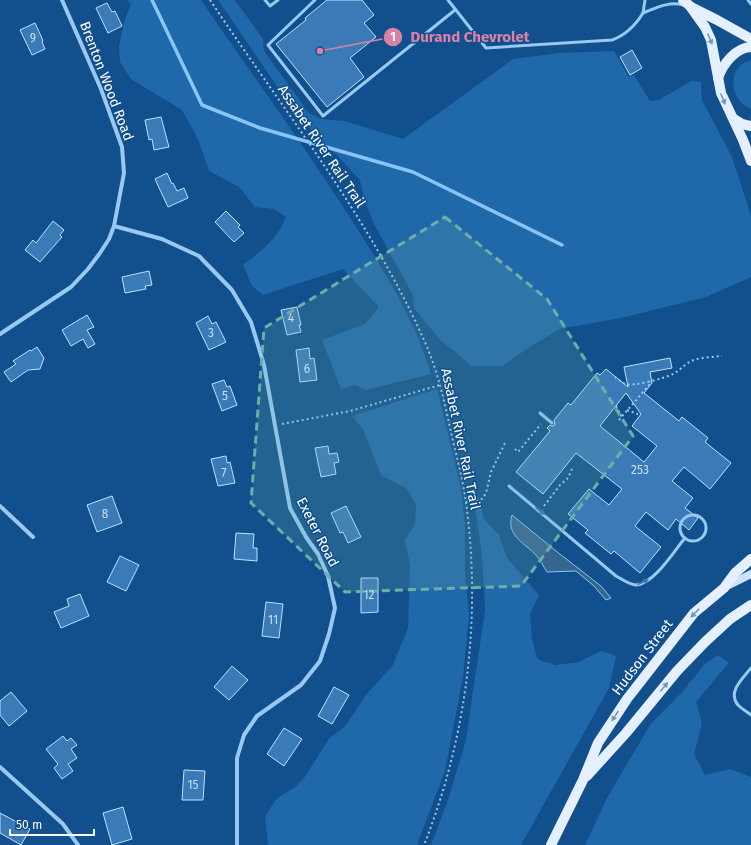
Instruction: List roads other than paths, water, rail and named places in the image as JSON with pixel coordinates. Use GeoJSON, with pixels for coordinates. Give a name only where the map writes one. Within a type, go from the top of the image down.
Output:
{"type":"FeatureCollection","features":[{"type":"Feature","properties":{"kind":"main road"},"geometry":{"type":"LineString","coordinates":[[686,3],[751,40]]}},
{"type":"Feature","properties":{"kind":"main road"},"geometry":{"type":"LineString","coordinates":[[686,3],[704,27],[711,40],[721,93],[751,161]]}},
{"type":"Feature","properties":{"kind":"main road"},"geometry":{"type":"LineString","coordinates":[[718,78],[721,69],[726,62],[736,53],[751,47]]}},
{"type":"Feature","properties":{"kind":"main road"},"geometry":{"type":"LineString","coordinates":[[734,120],[751,126]]}},
{"type":"Feature","properties":{"kind":"main road"},"geometry":{"type":"LineString","coordinates":[[724,588],[735,573],[751,559]]}},
{"type":"Feature","properties":{"kind":"main road","name":"Hudson Street"},"geometry":{"type":"LineString","coordinates":[[551,845],[583,780],[598,742],[627,698],[694,613],[724,588],[751,574]]}},
{"type":"Feature","properties":{"kind":"main road","name":"Hudson Street"},"geometry":{"type":"LineString","coordinates":[[583,780],[705,642],[726,623],[751,605]]}},
{"type":"Feature","properties":{"kind":"street","name":"Brenton Wood Road"},"geometry":{"type":"LineString","coordinates":[[0,334],[71,287],[88,269],[109,239],[114,226],[124,173],[122,147],[101,89],[62,0]]}},
{"type":"Feature","properties":{"kind":"street","name":"Exeter Road"},"geometry":{"type":"LineString","coordinates":[[114,226],[162,239],[199,256],[232,290],[251,322],[264,365],[290,508],[306,537],[318,554],[328,576],[335,608],[329,634],[320,661],[301,685],[257,716],[244,735],[237,758],[237,845]]}},
{"type":"Feature","properties":{"kind":"street"},"geometry":{"type":"LineString","coordinates":[[0,506],[33,537]]}},
{"type":"Feature","properties":{"kind":"street"},"geometry":{"type":"LineString","coordinates":[[0,767],[63,824],[78,845]]}},
{"type":"Feature","properties":{"kind":"lane"},"geometry":{"type":"LineString","coordinates":[[265,0],[270,6],[278,0]]}},
{"type":"Feature","properties":{"kind":"lane"},"geometry":{"type":"LineString","coordinates":[[315,0],[268,45],[323,116],[455,10]]}},
{"type":"Feature","properties":{"kind":"lane"},"geometry":{"type":"LineString","coordinates":[[448,0],[486,48],[612,40],[620,37],[635,26],[643,13],[645,0]]}},
{"type":"Feature","properties":{"kind":"lane"},"geometry":{"type":"LineString","coordinates":[[748,0],[751,4]]}},
{"type":"Feature","properties":{"kind":"lane"},"geometry":{"type":"LineString","coordinates":[[643,13],[661,6],[686,3]]}},
{"type":"Feature","properties":{"kind":"lane"},"geometry":{"type":"LineString","coordinates":[[540,413],[552,422]]}},
{"type":"Feature","properties":{"kind":"lane"},"geometry":{"type":"LineString","coordinates":[[509,486],[616,576],[635,585],[644,583],[653,576],[685,538]]}},
{"type":"Feature","properties":{"kind":"lane"},"geometry":{"type":"LineString","coordinates":[[692,515],[701,518],[706,525],[703,536],[700,539],[692,541],[685,538],[680,531],[682,522],[688,516],[692,515]]}},
{"type":"Feature","properties":{"kind":"lane"},"geometry":{"type":"LineString","coordinates":[[751,668],[735,689],[735,698],[738,704],[751,715]]}},
{"type":"Feature","properties":{"kind":"waterway"},"geometry":{"type":"LineString","coordinates":[[152,0],[202,105],[260,128],[413,172],[562,245]]}},
{"type":"Feature","properties":{"kind":"place","name":"Durand Chevrolet"},"geometry":{"type":"Point","coordinates":[320,51]}}]}
